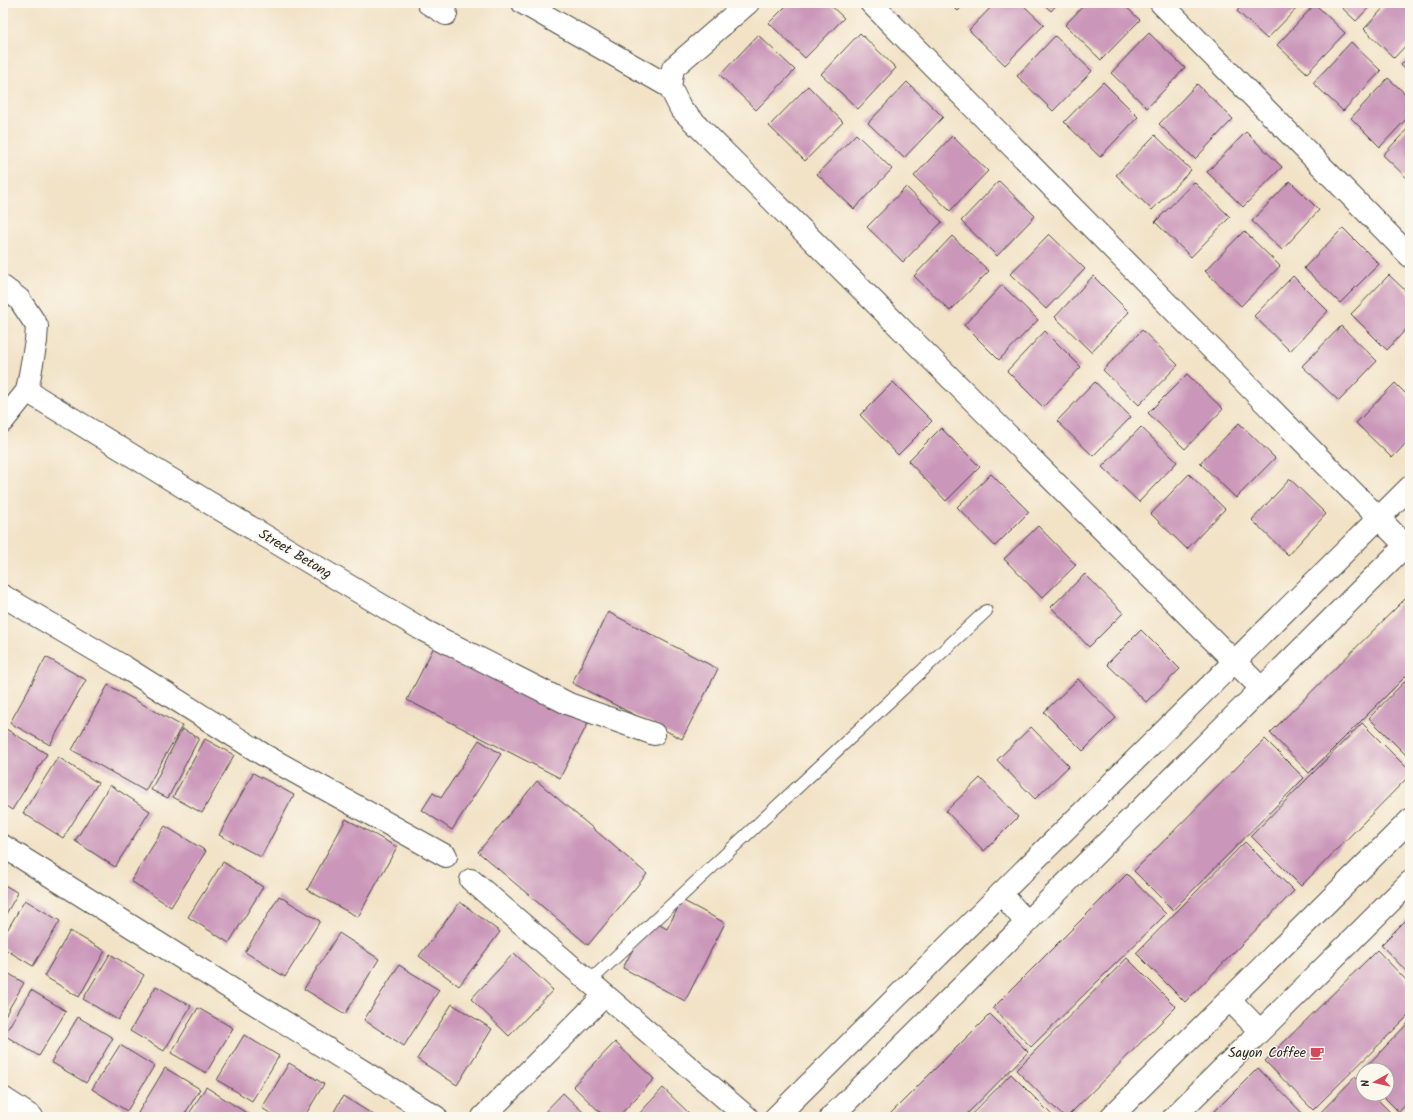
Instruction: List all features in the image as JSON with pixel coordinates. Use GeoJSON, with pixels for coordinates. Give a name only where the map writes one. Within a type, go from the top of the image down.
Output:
{"type":"FeatureCollection","features":[{"type":"Feature","properties":{"kind":"street"},"geometry":{"type":"LineString","coordinates":[[523,3],[670,87],[681,109],[1261,688]]}},
{"type":"Feature","properties":{"kind":"street"},"geometry":{"type":"LineString","coordinates":[[670,87],[673,68],[748,3]]}},
{"type":"Feature","properties":{"kind":"street"},"geometry":{"type":"LineString","coordinates":[[831,1117],[1261,688],[1409,545],[1379,518],[871,3]]}},
{"type":"Feature","properties":{"kind":"street"},"geometry":{"type":"LineString","coordinates":[[1161,3],[1410,256]]}},
{"type":"Feature","properties":{"kind":"street"},"geometry":{"type":"LineString","coordinates":[[3,287],[19,299],[37,326],[28,391],[3,422]]}},
{"type":"Feature","properties":{"kind":"street","name":"Street Betong"},"geometry":{"type":"LineString","coordinates":[[28,391],[208,502],[423,630],[569,704],[654,734]]}},
{"type":"Feature","properties":{"kind":"street"},"geometry":{"type":"LineString","coordinates":[[776,1117],[1410,487]]}},
{"type":"Feature","properties":{"kind":"street"},"geometry":{"type":"LineString","coordinates":[[3,596],[126,668],[264,755],[446,856]]}},
{"type":"Feature","properties":{"kind":"street"},"geometry":{"type":"LineString","coordinates":[[1111,1117],[1410,820]]}},
{"type":"Feature","properties":{"kind":"street"},"geometry":{"type":"LineString","coordinates":[[3,846],[436,1117]]}},
{"type":"Feature","properties":{"kind":"street"},"geometry":{"type":"LineString","coordinates":[[471,880],[747,1117]]}},
{"type":"Feature","properties":{"kind":"street"},"geometry":{"type":"LineString","coordinates":[[1174,1117],[1410,882]]}},
{"type":"Feature","properties":{"kind":"street"},"geometry":{"type":"LineString","coordinates":[[1001,893],[1026,922]]}},
{"type":"Feature","properties":{"kind":"street"},"geometry":{"type":"LineString","coordinates":[[483,1117],[597,988]]}},
{"type":"Feature","properties":{"kind":"street"},"geometry":{"type":"LineString","coordinates":[[1229,999],[1260,1031]]}},
{"type":"Feature","properties":{"kind":"street"},"geometry":{"type":"LineString","coordinates":[[3,1098],[32,1117]]}},
{"type":"Feature","properties":{"kind":"lane"},"geometry":{"type":"LineString","coordinates":[[597,988],[986,611]]}},
{"type":"Feature","properties":{"kind":"building"},"geometry":{"type":"Polygon","coordinates":[[[789,3],[828,3],[844,18],[805,58],[769,23],[789,3]]]}},
{"type":"Feature","properties":{"kind":"building"},"geometry":{"type":"Polygon","coordinates":[[[950,3],[966,3],[958,11],[950,3]]]}},
{"type":"Feature","properties":{"kind":"building"},"geometry":{"type":"Polygon","coordinates":[[[995,3],[1021,3],[1044,25],[1005,65],[969,30],[995,3]]]}},
{"type":"Feature","properties":{"kind":"building"},"geometry":{"type":"Polygon","coordinates":[[[1042,3],[1058,3],[1051,11],[1042,3]]]}},
{"type":"Feature","properties":{"kind":"building"},"geometry":{"type":"Polygon","coordinates":[[[1086,3],[1122,3],[1140,20],[1101,60],[1065,25],[1086,3]]]}},
{"type":"Feature","properties":{"kind":"building"},"geometry":{"type":"Polygon","coordinates":[[[1244,3],[1302,3],[1267,39],[1237,11],[1244,3]]]}},
{"type":"Feature","properties":{"kind":"building"},"geometry":{"type":"Polygon","coordinates":[[[1337,3],[1373,3],[1356,21],[1337,3]]]}},
{"type":"Feature","properties":{"kind":"building"},"geometry":{"type":"Polygon","coordinates":[[[1388,3],[1410,3],[1410,41],[1394,58],[1364,29],[1388,3]]]}},
{"type":"Feature","properties":{"kind":"building"},"geometry":{"type":"Polygon","coordinates":[[[1315,4],[1345,33],[1307,73],[1277,45],[1315,4]]]}},
{"type":"Feature","properties":{"kind":"building"},"geometry":{"type":"Polygon","coordinates":[[[860,33],[896,68],[858,109],[821,74],[860,33]]]}},
{"type":"Feature","properties":{"kind":"building"},"geometry":{"type":"Polygon","coordinates":[[[1149,33],[1185,68],[1147,108],[1111,73],[1149,33]]]}},
{"type":"Feature","properties":{"kind":"building"},"geometry":{"type":"Polygon","coordinates":[[[758,35],[795,70],[756,110],[720,75],[758,35]]]}},
{"type":"Feature","properties":{"kind":"building"},"geometry":{"type":"Polygon","coordinates":[[[1055,36],[1092,71],[1053,111],[1017,76],[1055,36]]]}},
{"type":"Feature","properties":{"kind":"building"},"geometry":{"type":"Polygon","coordinates":[[[1351,42],[1381,71],[1343,111],[1313,83],[1351,42]]]}},
{"type":"Feature","properties":{"kind":"building"},"geometry":{"type":"Polygon","coordinates":[[[1410,55],[1410,74],[1401,65],[1410,55]]]}},
{"type":"Feature","properties":{"kind":"building"},"geometry":{"type":"Polygon","coordinates":[[[1388,78],[1410,98],[1410,115],[1380,147],[1351,118],[1388,78]]]}},
{"type":"Feature","properties":{"kind":"building"},"geometry":{"type":"Polygon","coordinates":[[[907,82],[943,117],[904,158],[868,123],[907,82]]]}},
{"type":"Feature","properties":{"kind":"building"},"geometry":{"type":"Polygon","coordinates":[[[1103,82],[1138,117],[1100,157],[1064,122],[1103,82]]]}},
{"type":"Feature","properties":{"kind":"building"},"geometry":{"type":"Polygon","coordinates":[[[1197,84],[1233,119],[1195,159],[1159,124],[1197,84]]]}},
{"type":"Feature","properties":{"kind":"building"},"geometry":{"type":"Polygon","coordinates":[[[808,86],[843,122],[805,161],[769,126],[808,86]]]}},
{"type":"Feature","properties":{"kind":"building"},"geometry":{"type":"Polygon","coordinates":[[[1410,126],[1410,181],[1383,155],[1410,126]]]}},
{"type":"Feature","properties":{"kind":"building"},"geometry":{"type":"Polygon","coordinates":[[[1246,132],[1282,167],[1243,207],[1207,172],[1246,132]]]}},
{"type":"Feature","properties":{"kind":"building"},"geometry":{"type":"Polygon","coordinates":[[[856,134],[892,169],[854,209],[817,174],[856,134]]]}},
{"type":"Feature","properties":{"kind":"building"},"geometry":{"type":"Polygon","coordinates":[[[1155,135],[1191,170],[1152,210],[1116,175],[1155,135]]]}},
{"type":"Feature","properties":{"kind":"building"},"geometry":{"type":"Polygon","coordinates":[[[952,136],[988,171],[950,211],[914,176],[952,136]]]}},
{"type":"Feature","properties":{"kind":"building"},"geometry":{"type":"Polygon","coordinates":[[[999,181],[1035,216],[997,256],[961,221],[999,181]]]}},
{"type":"Feature","properties":{"kind":"building"},"geometry":{"type":"Polygon","coordinates":[[[1290,181],[1319,210],[1282,250],[1252,221],[1290,181]]]}},
{"type":"Feature","properties":{"kind":"building"},"geometry":{"type":"Polygon","coordinates":[[[1194,182],[1230,217],[1191,257],[1155,222],[1194,182]]]}},
{"type":"Feature","properties":{"kind":"building"},"geometry":{"type":"Polygon","coordinates":[[[906,187],[942,222],[903,262],[867,227],[906,187]]]}},
{"type":"Feature","properties":{"kind":"building"},"geometry":{"type":"Polygon","coordinates":[[[1343,228],[1379,264],[1340,303],[1304,268],[1343,228]]]}},
{"type":"Feature","properties":{"kind":"building"},"geometry":{"type":"Polygon","coordinates":[[[1244,231],[1280,266],[1241,306],[1205,271],[1244,231]]]}},
{"type":"Feature","properties":{"kind":"building"},"geometry":{"type":"Polygon","coordinates":[[[1049,234],[1085,269],[1046,309],[1010,274],[1049,234]]]}},
{"type":"Feature","properties":{"kind":"building"},"geometry":{"type":"Polygon","coordinates":[[[952,236],[989,271],[950,311],[914,276],[952,236]]]}},
{"type":"Feature","properties":{"kind":"building"},"geometry":{"type":"Polygon","coordinates":[[[1389,275],[1410,295],[1410,325],[1387,350],[1351,314],[1389,275]]]}},
{"type":"Feature","properties":{"kind":"building"},"geometry":{"type":"Polygon","coordinates":[[[1093,276],[1129,312],[1091,352],[1055,317],[1093,276]]]}},
{"type":"Feature","properties":{"kind":"building"},"geometry":{"type":"Polygon","coordinates":[[[1293,276],[1328,311],[1290,351],[1254,316],[1293,276]]]}},
{"type":"Feature","properties":{"kind":"building"},"geometry":{"type":"Polygon","coordinates":[[[1002,285],[1038,320],[999,360],[964,325],[1002,285]]]}},
{"type":"Feature","properties":{"kind":"building"},"geometry":{"type":"Polygon","coordinates":[[[1341,326],[1377,361],[1339,401],[1302,366],[1341,326]]]}},
{"type":"Feature","properties":{"kind":"building"},"geometry":{"type":"Polygon","coordinates":[[[1142,330],[1178,365],[1139,405],[1103,370],[1142,330]]]}},
{"type":"Feature","properties":{"kind":"building"},"geometry":{"type":"Polygon","coordinates":[[[1045,331],[1081,367],[1043,407],[1007,371],[1045,331]]]}},
{"type":"Feature","properties":{"kind":"building"},"geometry":{"type":"Polygon","coordinates":[[[1187,374],[1223,409],[1185,449],[1148,413],[1187,374]]]}},
{"type":"Feature","properties":{"kind":"building"},"geometry":{"type":"Polygon","coordinates":[[[893,382],[932,421],[898,455],[860,415],[893,382]]]}},
{"type":"Feature","properties":{"kind":"building"},"geometry":{"type":"Polygon","coordinates":[[[1095,382],[1131,417],[1093,456],[1057,421],[1095,382]]]}},
{"type":"Feature","properties":{"kind":"building"},"geometry":{"type":"Polygon","coordinates":[[[1395,383],[1410,398],[1410,439],[1392,458],[1356,423],[1395,383]]]}},
{"type":"Feature","properties":{"kind":"building"},"geometry":{"type":"Polygon","coordinates":[[[1239,423],[1275,458],[1236,498],[1200,463],[1239,423]]]}},
{"type":"Feature","properties":{"kind":"building"},"geometry":{"type":"Polygon","coordinates":[[[1141,427],[1177,462],[1139,502],[1102,467],[1141,427]]]}},
{"type":"Feature","properties":{"kind":"building"},"geometry":{"type":"Polygon","coordinates":[[[941,428],[980,467],[946,501],[908,461],[941,428]]]}},
{"type":"Feature","properties":{"kind":"building"},"geometry":{"type":"Polygon","coordinates":[[[991,474],[1029,512],[995,546],[957,507],[991,474]]]}},
{"type":"Feature","properties":{"kind":"building"},"geometry":{"type":"Polygon","coordinates":[[[1189,474],[1225,509],[1187,549],[1151,514],[1189,474]]]}},
{"type":"Feature","properties":{"kind":"building"},"geometry":{"type":"Polygon","coordinates":[[[1290,479],[1326,514],[1288,555],[1252,520],[1290,479]]]}},
{"type":"Feature","properties":{"kind":"building"},"geometry":{"type":"Polygon","coordinates":[[[1038,526],[1076,565],[1042,598],[1004,559],[1038,526]]]}},
{"type":"Feature","properties":{"kind":"building"},"geometry":{"type":"Polygon","coordinates":[[[1085,574],[1123,613],[1089,647],[1051,607],[1085,574]]]}},
{"type":"Feature","properties":{"kind":"building"},"geometry":{"type":"Polygon","coordinates":[[[1410,594],[1410,672],[1309,773],[1270,733],[1410,594]]]}},
{"type":"Feature","properties":{"kind":"building"},"geometry":{"type":"Polygon","coordinates":[[[608,612],[718,669],[682,739],[572,683],[608,612]]]}},
{"type":"Feature","properties":{"kind":"building"},"geometry":{"type":"Polygon","coordinates":[[[1141,630],[1180,669],[1146,702],[1107,664],[1141,630]]]}},
{"type":"Feature","properties":{"kind":"building"},"geometry":{"type":"Polygon","coordinates":[[[437,641],[590,719],[560,778],[407,700],[437,641]]]}},
{"type":"Feature","properties":{"kind":"building"},"geometry":{"type":"Polygon","coordinates":[[[46,657],[86,680],[50,745],[10,723],[46,657]]]}},
{"type":"Feature","properties":{"kind":"building"},"geometry":{"type":"Polygon","coordinates":[[[1410,676],[1410,759],[1369,718],[1410,676]]]}},
{"type":"Feature","properties":{"kind":"building"},"geometry":{"type":"Polygon","coordinates":[[[1078,679],[1116,718],[1083,751],[1044,712],[1078,679]]]}},
{"type":"Feature","properties":{"kind":"building"},"geometry":{"type":"Polygon","coordinates":[[[108,685],[182,726],[145,791],[72,750],[108,685]]]}},
{"type":"Feature","properties":{"kind":"building"},"geometry":{"type":"Polygon","coordinates":[[[1362,723],[1410,771],[1410,775],[1301,886],[1251,836],[1362,723]]]}},
{"type":"Feature","properties":{"kind":"building"},"geometry":{"type":"Polygon","coordinates":[[[1031,727],[1069,766],[1035,799],[997,760],[1031,727]]]}},
{"type":"Feature","properties":{"kind":"building"},"geometry":{"type":"Polygon","coordinates":[[[6,729],[47,754],[12,810],[3,804],[3,734],[6,729]]]}},
{"type":"Feature","properties":{"kind":"building"},"geometry":{"type":"Polygon","coordinates":[[[182,729],[199,738],[168,798],[151,790],[182,729]]]}},
{"type":"Feature","properties":{"kind":"building"},"geometry":{"type":"Polygon","coordinates":[[[205,739],[234,755],[202,813],[173,797],[205,739]]]}},
{"type":"Feature","properties":{"kind":"building"},"geometry":{"type":"Polygon","coordinates":[[[1265,739],[1304,778],[1173,910],[1134,871],[1265,739]]]}},
{"type":"Feature","properties":{"kind":"building"},"geometry":{"type":"Polygon","coordinates":[[[479,740],[501,754],[452,830],[422,810],[433,793],[441,798],[479,740]]]}},
{"type":"Feature","properties":{"kind":"building"},"geometry":{"type":"Polygon","coordinates":[[[58,757],[98,783],[63,838],[23,813],[58,757]]]}},
{"type":"Feature","properties":{"kind":"building"},"geometry":{"type":"Polygon","coordinates":[[[253,773],[294,795],[261,857],[219,835],[253,773]]]}},
{"type":"Feature","properties":{"kind":"building"},"geometry":{"type":"Polygon","coordinates":[[[980,778],[1018,817],[984,851],[946,811],[980,778]]]}},
{"type":"Feature","properties":{"kind":"building"},"geometry":{"type":"Polygon","coordinates":[[[537,781],[647,874],[588,945],[478,852],[537,781]]]}},
{"type":"Feature","properties":{"kind":"building"},"geometry":{"type":"Polygon","coordinates":[[[110,785],[150,811],[115,867],[75,841],[110,785]]]}},
{"type":"Feature","properties":{"kind":"building"},"geometry":{"type":"Polygon","coordinates":[[[346,819],[397,847],[358,917],[307,890],[346,819]]]}},
{"type":"Feature","properties":{"kind":"building"},"geometry":{"type":"Polygon","coordinates":[[[165,826],[206,851],[171,907],[131,881],[165,826]]]}},
{"type":"Feature","properties":{"kind":"building"},"geometry":{"type":"Polygon","coordinates":[[[1245,842],[1294,891],[1185,1002],[1136,953],[1245,842]]]}},
{"type":"Feature","properties":{"kind":"building"},"geometry":{"type":"Polygon","coordinates":[[[223,862],[263,887],[229,943],[188,917],[223,862]]]}},
{"type":"Feature","properties":{"kind":"building"},"geometry":{"type":"Polygon","coordinates":[[[1127,874],[1166,914],[1031,1047],[993,1008],[1127,874]]]}},
{"type":"Feature","properties":{"kind":"building"},"geometry":{"type":"Polygon","coordinates":[[[3,884],[18,893],[3,919],[3,884]]]}},
{"type":"Feature","properties":{"kind":"building"},"geometry":{"type":"Polygon","coordinates":[[[279,896],[320,921],[285,977],[245,952],[279,896]]]}},
{"type":"Feature","properties":{"kind":"building"},"geometry":{"type":"Polygon","coordinates":[[[25,900],[60,921],[33,966],[3,948],[3,937],[25,900]]]}},
{"type":"Feature","properties":{"kind":"building"},"geometry":{"type":"Polygon","coordinates":[[[682,900],[725,923],[685,1001],[623,968],[649,919],[667,929],[682,900]]]}},
{"type":"Feature","properties":{"kind":"building"},"geometry":{"type":"Polygon","coordinates":[[[460,902],[500,932],[459,986],[419,956],[460,902]]]}},
{"type":"Feature","properties":{"kind":"building"},"geometry":{"type":"Polygon","coordinates":[[[1410,916],[1410,975],[1381,945],[1410,916]]]}},
{"type":"Feature","properties":{"kind":"building"},"geometry":{"type":"Polygon","coordinates":[[[70,931],[105,951],[79,997],[44,976],[70,931]]]}},
{"type":"Feature","properties":{"kind":"building"},"geometry":{"type":"Polygon","coordinates":[[[339,933],[379,959],[345,1014],[304,989],[339,933]]]}},
{"type":"Feature","properties":{"kind":"building"},"geometry":{"type":"Polygon","coordinates":[[[1377,950],[1410,984],[1410,1014],[1362,1062],[1355,1062],[1355,1068],[1313,1110],[1265,1061],[1377,950]]]}},
{"type":"Feature","properties":{"kind":"building"},"geometry":{"type":"Polygon","coordinates":[[[514,953],[553,990],[509,1036],[471,999],[514,953]]]}},
{"type":"Feature","properties":{"kind":"building"},"geometry":{"type":"Polygon","coordinates":[[[110,954],[144,975],[118,1020],[83,999],[110,954]]]}},
{"type":"Feature","properties":{"kind":"building"},"geometry":{"type":"Polygon","coordinates":[[[1127,958],[1176,1007],[1067,1117],[1064,1117],[1016,1070],[1127,958]]]}},
{"type":"Feature","properties":{"kind":"building"},"geometry":{"type":"Polygon","coordinates":[[[399,965],[439,990],[404,1046],[364,1020],[399,965]]]}},
{"type":"Feature","properties":{"kind":"building"},"geometry":{"type":"Polygon","coordinates":[[[3,970],[24,983],[3,1019],[3,970]]]}},
{"type":"Feature","properties":{"kind":"building"},"geometry":{"type":"Polygon","coordinates":[[[156,986],[191,1006],[164,1051],[130,1031],[156,986]]]}},
{"type":"Feature","properties":{"kind":"building"},"geometry":{"type":"Polygon","coordinates":[[[31,990],[66,1011],[39,1056],[4,1035],[31,990]]]}},
{"type":"Feature","properties":{"kind":"building"},"geometry":{"type":"Polygon","coordinates":[[[452,1004],[492,1029],[457,1085],[417,1059],[452,1004]]]}},
{"type":"Feature","properties":{"kind":"building"},"geometry":{"type":"Polygon","coordinates":[[[198,1008],[233,1028],[206,1073],[171,1053],[198,1008]]]}},
{"type":"Feature","properties":{"kind":"building"},"geometry":{"type":"Polygon","coordinates":[[[990,1014],[1028,1052],[964,1117],[887,1117],[990,1014]]]}},
{"type":"Feature","properties":{"kind":"building"},"geometry":{"type":"Polygon","coordinates":[[[78,1017],[113,1038],[86,1083],[51,1062],[78,1017]]]}},
{"type":"Feature","properties":{"kind":"building"},"geometry":{"type":"Polygon","coordinates":[[[1410,1021],[1410,1100],[1399,1112],[1389,1102],[1395,1102],[1395,1062],[1371,1062],[1410,1021]]]}},
{"type":"Feature","properties":{"kind":"building"},"geometry":{"type":"Polygon","coordinates":[[[244,1035],[279,1056],[252,1101],[217,1080],[244,1035]]]}},
{"type":"Feature","properties":{"kind":"building"},"geometry":{"type":"Polygon","coordinates":[[[615,1042],[654,1079],[618,1117],[605,1117],[573,1086],[615,1042]]]}},
{"type":"Feature","properties":{"kind":"building"},"geometry":{"type":"Polygon","coordinates":[[[120,1045],[154,1066],[127,1111],[92,1089],[120,1045]]]}},
{"type":"Feature","properties":{"kind":"building"},"geometry":{"type":"Polygon","coordinates":[[[289,1063],[324,1084],[304,1117],[276,1117],[262,1108],[289,1063]]]}},
{"type":"Feature","properties":{"kind":"building"},"geometry":{"type":"Polygon","coordinates":[[[165,1068],[200,1089],[183,1117],[144,1117],[138,1113],[165,1068]]]}},
{"type":"Feature","properties":{"kind":"building"},"geometry":{"type":"Polygon","coordinates":[[[1258,1068],[1306,1117],[1209,1117],[1258,1068]]]}},
{"type":"Feature","properties":{"kind":"building"},"geometry":{"type":"Polygon","coordinates":[[[1011,1074],[1054,1117],[969,1117],[1011,1074]]]}},
{"type":"Feature","properties":{"kind":"building"},"geometry":{"type":"Polygon","coordinates":[[[1355,1077],[1355,1102],[1380,1102],[1394,1116],[1392,1117],[1316,1117],[1355,1077]]]}},
{"type":"Feature","properties":{"kind":"building"},"geometry":{"type":"Polygon","coordinates":[[[206,1087],[251,1116],[187,1117],[206,1087]]]}},
{"type":"Feature","properties":{"kind":"building"},"geometry":{"type":"Polygon","coordinates":[[[663,1088],[693,1117],[636,1117],[663,1088]]]}},
{"type":"Feature","properties":{"kind":"building"},"geometry":{"type":"Polygon","coordinates":[[[563,1093],[588,1117],[540,1117],[563,1093]]]}},
{"type":"Feature","properties":{"kind":"building"},"geometry":{"type":"Polygon","coordinates":[[[343,1096],[377,1117],[331,1117],[343,1096]]]}},
{"type":"Feature","properties":{"kind":"place","name":"Sayon Coffee"},"geometry":{"type":"Point","coordinates":[1317,1053]}}]}
